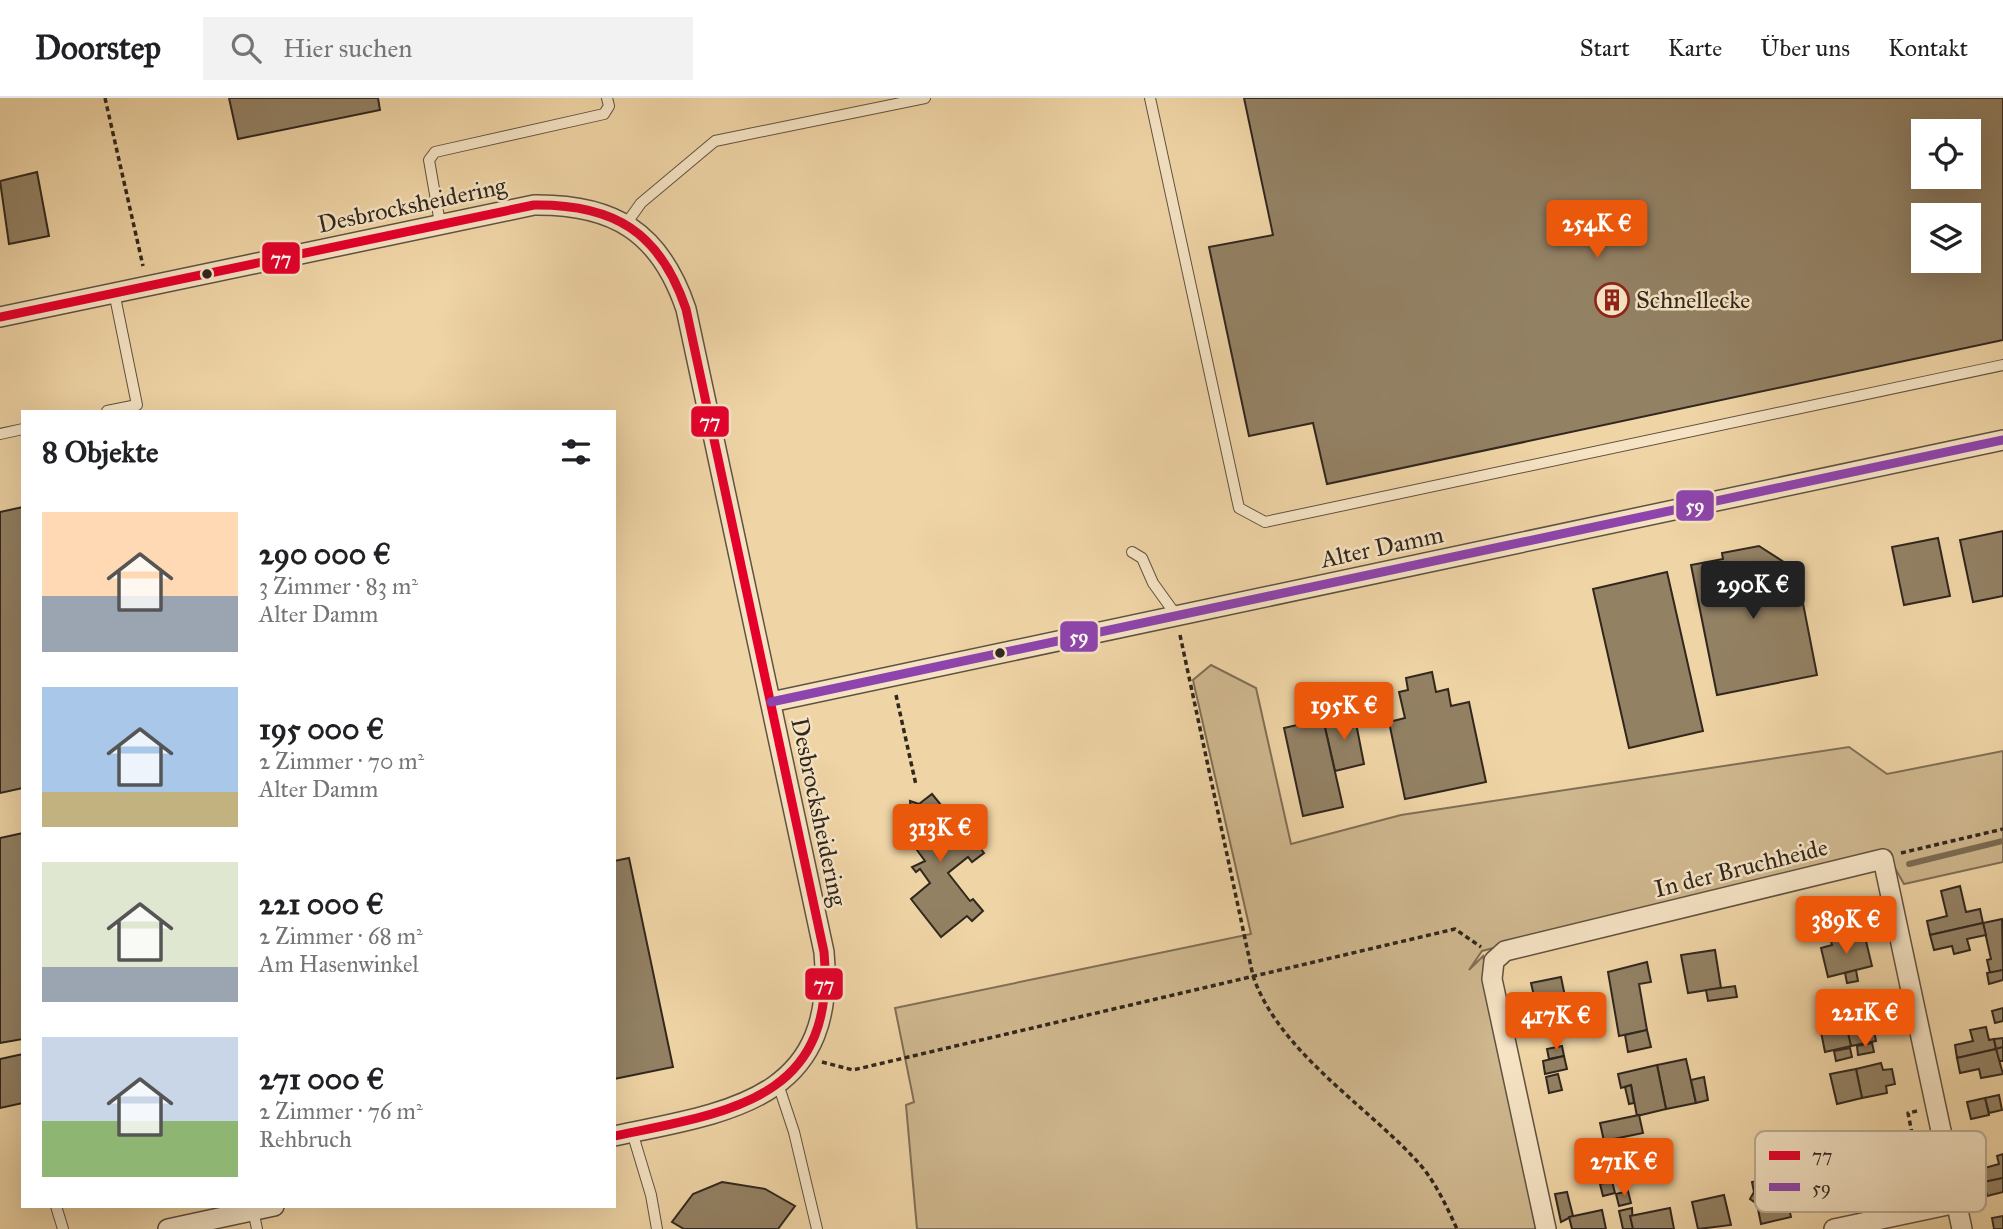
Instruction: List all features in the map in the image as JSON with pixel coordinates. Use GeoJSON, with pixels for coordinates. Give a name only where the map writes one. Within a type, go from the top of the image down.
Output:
{"type":"FeatureCollection","features":[{"type":"Feature","properties":{"kind":"street","name":"Desbrocksheidering"},"geometry":{"type":"LineString","coordinates":[[0,317],[534,205],[569,204],[599,211],[626,224],[654,245],[676,278],[687,309],[824,952],[827,982],[823,1009],[806,1058],[778,1084],[749,1101],[724,1110],[623,1134]]}},
{"type":"Feature","properties":{"kind":"street","name":"Alter Damm"},"geometry":{"type":"LineString","coordinates":[[771,702],[2003,440]]}},
{"type":"Feature","properties":{"kind":"street","name":"In der Bruchheide"},"geometry":{"type":"LineString","coordinates":[[1494,961],[1505,951],[1883,859]]}},
{"type":"Feature","properties":{"kind":"street"},"geometry":{"type":"LineString","coordinates":[[1883,859],[1941,1131]]}},
{"type":"Feature","properties":{"kind":"street"},"geometry":{"type":"LineString","coordinates":[[1494,961],[1492,979],[1546,1229]]}},
{"type":"Feature","properties":{"kind":"street"},"geometry":{"type":"LineString","coordinates":[[168,1229],[255,1220],[271,1208]]}},
{"type":"Feature","properties":{"kind":"street"},"geometry":{"type":"LineString","coordinates":[[1834,1229],[1913,1212]]}},
{"type":"Feature","properties":{"kind":"lane"},"geometry":{"type":"LineString","coordinates":[[440,223],[429,160],[435,152],[604,114],[609,106],[607,98]]}},
{"type":"Feature","properties":{"kind":"lane"},"geometry":{"type":"LineString","coordinates":[[626,224],[641,203],[715,141],[925,98]]}},
{"type":"Feature","properties":{"kind":"lane"},"geometry":{"type":"LineString","coordinates":[[1150,98],[1239,508],[1265,522],[2003,365]]}},
{"type":"Feature","properties":{"kind":"lane"},"geometry":{"type":"LineString","coordinates":[[112,410],[136,405],[114,292]]}},
{"type":"Feature","properties":{"kind":"lane"},"geometry":{"type":"LineString","coordinates":[[0,434],[21,429]]}},
{"type":"Feature","properties":{"kind":"lane"},"geometry":{"type":"LineString","coordinates":[[1132,552],[1142,558],[1156,589],[1176,616]]}},
{"type":"Feature","properties":{"kind":"lane"},"geometry":{"type":"LineString","coordinates":[[778,1084],[794,1132],[817,1229]]}},
{"type":"Feature","properties":{"kind":"lane"},"geometry":{"type":"LineString","coordinates":[[623,1134],[651,1195],[657,1229]]}},
{"type":"Feature","properties":{"kind":"lane"},"geometry":{"type":"LineString","coordinates":[[57,1208],[63,1229]]}},
{"type":"Feature","properties":{"kind":"path"},"geometry":{"type":"LineString","coordinates":[[106,98],[148,285]]}},
{"type":"Feature","properties":{"kind":"path"},"geometry":{"type":"LineString","coordinates":[[1176,616],[1253,976],[1262,1002],[1315,1065],[1418,1161],[1443,1199],[1457,1229]]}},
{"type":"Feature","properties":{"kind":"path"},"geometry":{"type":"LineString","coordinates":[[891,676],[916,785]]}},
{"type":"Feature","properties":{"kind":"path"},"geometry":{"type":"LineString","coordinates":[[1883,859],[2003,829]]}},
{"type":"Feature","properties":{"kind":"path"},"geometry":{"type":"LineString","coordinates":[[806,1058],[853,1070],[1455,929],[1477,943],[1494,961]]}},
{"type":"Feature","properties":{"kind":"path"},"geometry":{"type":"LineString","coordinates":[[1912,1131],[1908,1113],[1936,1106]]}},
{"type":"Feature","properties":{"kind":"shaded area"},"geometry":{"type":"Polygon","coordinates":[[[1211,665],[1256,688],[1291,844],[1401,815],[1849,747],[1887,774],[2003,751],[2003,862],[1904,884],[1884,849],[1482,951],[1469,970],[1483,956],[1536,1229],[917,1229],[906,1105],[914,1102],[895,1008],[1251,934],[1193,680],[1211,665]]]}},
{"type":"Feature","properties":{"kind":"building"},"geometry":{"type":"Polygon","coordinates":[[[229,98],[378,98],[380,110],[238,139],[229,98]]]}},
{"type":"Feature","properties":{"kind":"building","name":"Schnellecke"},"geometry":{"type":"Polygon","coordinates":[[[1244,98],[2003,98],[2003,340],[1327,484],[1313,423],[1249,436],[1209,247],[1273,235],[1244,98]]]}},
{"type":"Feature","properties":{"kind":"building"},"geometry":{"type":"Polygon","coordinates":[[[37,172],[49,236],[9,244],[0,181],[37,172]]]}},
{"type":"Feature","properties":{"kind":"building"},"geometry":{"type":"Polygon","coordinates":[[[21,507],[21,788],[0,793],[0,512],[21,507]]]}},
{"type":"Feature","properties":{"kind":"building"},"geometry":{"type":"Polygon","coordinates":[[[2003,531],[2003,596],[1973,602],[1960,540],[2003,531]]]}},
{"type":"Feature","properties":{"kind":"building"},"geometry":{"type":"Polygon","coordinates":[[[1938,538],[1950,596],[1904,605],[1892,547],[1938,538]]]}},
{"type":"Feature","properties":{"kind":"building"},"geometry":{"type":"Polygon","coordinates":[[[1759,546],[1790,566],[1795,589],[1800,588],[1817,675],[1717,695],[1691,565],[1723,559],[1722,553],[1759,546]]]}},
{"type":"Feature","properties":{"kind":"building"},"geometry":{"type":"Polygon","coordinates":[[[1667,572],[1703,731],[1629,748],[1593,589],[1667,572]]]}},
{"type":"Feature","properties":{"kind":"building"},"geometry":{"type":"Polygon","coordinates":[[[1432,672],[1436,692],[1448,689],[1451,706],[1469,702],[1486,782],[1405,799],[1389,722],[1405,718],[1399,692],[1408,690],[1406,678],[1432,672]]]}},
{"type":"Feature","properties":{"kind":"building"},"geometry":{"type":"Polygon","coordinates":[[[1354,713],[1364,764],[1335,771],[1323,719],[1354,713]]]}},
{"type":"Feature","properties":{"kind":"building"},"geometry":{"type":"Polygon","coordinates":[[[1323,719],[1343,807],[1303,816],[1284,728],[1323,719]]]}},
{"type":"Feature","properties":{"kind":"building"},"geometry":{"type":"Polygon","coordinates":[[[932,794],[971,842],[974,840],[984,853],[972,862],[968,857],[948,873],[970,901],[973,899],[983,911],[972,921],[967,916],[941,937],[911,899],[930,883],[920,869],[916,872],[912,867],[925,861],[897,823],[911,812],[910,801],[919,804],[932,794]]]}},
{"type":"Feature","properties":{"kind":"building"},"geometry":{"type":"Polygon","coordinates":[[[21,833],[21,1039],[0,1043],[0,838],[21,833]]]}},
{"type":"Feature","properties":{"kind":"building"},"geometry":{"type":"Polygon","coordinates":[[[629,858],[673,1067],[616,1079],[616,861],[629,858]]]}},
{"type":"Feature","properties":{"kind":"building"},"geometry":{"type":"Polygon","coordinates":[[[1960,886],[1966,912],[1980,909],[1983,923],[1930,935],[1927,921],[1947,916],[1941,891],[1960,886]]]}},
{"type":"Feature","properties":{"kind":"building"},"geometry":{"type":"Polygon","coordinates":[[[2002,919],[2003,970],[1990,973],[1987,960],[1991,959],[1983,923],[2002,919]]]}},
{"type":"Feature","properties":{"kind":"building"},"geometry":{"type":"Polygon","coordinates":[[[1983,923],[1986,935],[1967,939],[1970,950],[1954,954],[1952,946],[1934,950],[1930,935],[1983,923]]]}},
{"type":"Feature","properties":{"kind":"building"},"geometry":{"type":"Polygon","coordinates":[[[1843,934],[1844,942],[1865,937],[1872,966],[1828,977],[1821,948],[1832,945],[1830,937],[1843,934]]]}},
{"type":"Feature","properties":{"kind":"building"},"geometry":{"type":"Polygon","coordinates":[[[1715,950],[1721,988],[1688,993],[1681,955],[1715,950]]]}},
{"type":"Feature","properties":{"kind":"building"},"geometry":{"type":"Polygon","coordinates":[[[1647,962],[1651,982],[1639,984],[1647,1030],[1619,1036],[1608,972],[1647,962]]]}},
{"type":"Feature","properties":{"kind":"building"},"geometry":{"type":"Polygon","coordinates":[[[1856,970],[1858,981],[1847,983],[1845,973],[1856,970]]]}},
{"type":"Feature","properties":{"kind":"building"},"geometry":{"type":"Polygon","coordinates":[[[2003,970],[2003,980],[1989,984],[1987,973],[2003,970]]]}},
{"type":"Feature","properties":{"kind":"building"},"geometry":{"type":"Polygon","coordinates":[[[1561,977],[1569,1016],[1540,1022],[1531,983],[1561,977]]]}},
{"type":"Feature","properties":{"kind":"building"},"geometry":{"type":"Polygon","coordinates":[[[1735,986],[1737,997],[1708,1001],[1706,990],[1735,986]]]}},
{"type":"Feature","properties":{"kind":"building"},"geometry":{"type":"Polygon","coordinates":[[[1898,1002],[1900,1011],[1872,1016],[1870,1007],[1898,1002]]]}},
{"type":"Feature","properties":{"kind":"building"},"geometry":{"type":"Polygon","coordinates":[[[2003,1008],[2003,1021],[1995,1023],[1992,1011],[2003,1008]]]}},
{"type":"Feature","properties":{"kind":"building"},"geometry":{"type":"Polygon","coordinates":[[[1870,1011],[1876,1041],[1851,1046],[1844,1017],[1870,1011]]]}},
{"type":"Feature","properties":{"kind":"building"},"geometry":{"type":"Polygon","coordinates":[[[1844,1017],[1851,1046],[1825,1052],[1819,1022],[1844,1017]]]}},
{"type":"Feature","properties":{"kind":"building"},"geometry":{"type":"Polygon","coordinates":[[[1986,1027],[1989,1040],[1994,1039],[1996,1049],[1957,1058],[1955,1045],[1973,1041],[1970,1030],[1986,1027]]]}},
{"type":"Feature","properties":{"kind":"building"},"geometry":{"type":"Polygon","coordinates":[[[1647,1030],[1651,1047],[1628,1052],[1625,1035],[1647,1030]]]}},
{"type":"Feature","properties":{"kind":"building"},"geometry":{"type":"Polygon","coordinates":[[[2003,1038],[2003,1047],[1996,1049],[1994,1039],[2003,1038]]]}},
{"type":"Feature","properties":{"kind":"building"},"geometry":{"type":"Polygon","coordinates":[[[1872,1043],[1874,1052],[1858,1055],[1857,1046],[1872,1043]]]}},
{"type":"Feature","properties":{"kind":"building"},"geometry":{"type":"Polygon","coordinates":[[[1562,1046],[1564,1056],[1549,1059],[1547,1049],[1562,1046]]]}},
{"type":"Feature","properties":{"kind":"building"},"geometry":{"type":"Polygon","coordinates":[[[2003,1047],[2003,1061],[1998,1061],[1996,1049],[2003,1047]]]}},
{"type":"Feature","properties":{"kind":"building"},"geometry":{"type":"Polygon","coordinates":[[[1850,1048],[1852,1057],[1836,1061],[1834,1051],[1850,1048]]]}},
{"type":"Feature","properties":{"kind":"building"},"geometry":{"type":"Polygon","coordinates":[[[1996,1049],[2003,1074],[1981,1078],[1979,1069],[1960,1073],[1957,1058],[1996,1049]]]}},
{"type":"Feature","properties":{"kind":"building"},"geometry":{"type":"Polygon","coordinates":[[[21,1054],[21,1103],[0,1108],[0,1059],[21,1054]]]}},
{"type":"Feature","properties":{"kind":"building"},"geometry":{"type":"Polygon","coordinates":[[[1564,1056],[1567,1069],[1545,1074],[1543,1061],[1564,1056]]]}},
{"type":"Feature","properties":{"kind":"building"},"geometry":{"type":"Polygon","coordinates":[[[1686,1059],[1696,1103],[1666,1109],[1657,1065],[1686,1059]]]}},
{"type":"Feature","properties":{"kind":"building"},"geometry":{"type":"Polygon","coordinates":[[[1881,1063],[1883,1070],[1892,1069],[1895,1084],[1886,1086],[1887,1093],[1862,1098],[1856,1069],[1881,1063]]]}},
{"type":"Feature","properties":{"kind":"building"},"geometry":{"type":"Polygon","coordinates":[[[1657,1065],[1666,1109],[1637,1116],[1631,1085],[1621,1088],[1618,1074],[1657,1065]]]}},
{"type":"Feature","properties":{"kind":"building"},"geometry":{"type":"Polygon","coordinates":[[[1856,1069],[1862,1098],[1837,1104],[1830,1074],[1856,1069]]]}},
{"type":"Feature","properties":{"kind":"building"},"geometry":{"type":"Polygon","coordinates":[[[1558,1074],[1562,1090],[1549,1093],[1546,1077],[1558,1074]]]}},
{"type":"Feature","properties":{"kind":"building"},"geometry":{"type":"Polygon","coordinates":[[[1704,1077],[1708,1100],[1696,1103],[1691,1080],[1704,1077]]]}},
{"type":"Feature","properties":{"kind":"building"},"geometry":{"type":"Polygon","coordinates":[[[1631,1085],[1634,1103],[1629,1104],[1625,1087],[1631,1085]]]}},
{"type":"Feature","properties":{"kind":"building"},"geometry":{"type":"Polygon","coordinates":[[[1999,1095],[2002,1110],[1989,1113],[1985,1098],[1999,1095]]]}},
{"type":"Feature","properties":{"kind":"building"},"geometry":{"type":"Polygon","coordinates":[[[1985,1098],[1989,1115],[1971,1119],[1967,1102],[1985,1098]]]}},
{"type":"Feature","properties":{"kind":"building"},"geometry":{"type":"Polygon","coordinates":[[[1639,1115],[1643,1133],[1604,1141],[1600,1123],[1639,1115]]]}},
{"type":"Feature","properties":{"kind":"building"},"geometry":{"type":"Polygon","coordinates":[[[2003,1154],[2003,1178],[1986,1182],[1986,1168],[1999,1164],[1997,1156],[2003,1154]]]}},
{"type":"Feature","properties":{"kind":"building"},"geometry":{"type":"Polygon","coordinates":[[[2003,1178],[2003,1192],[1987,1196],[1986,1182],[2003,1178]]]}},
{"type":"Feature","properties":{"kind":"building"},"geometry":{"type":"Polygon","coordinates":[[[1612,1181],[1615,1193],[1603,1196],[1600,1184],[1612,1181]]]}},
{"type":"Feature","properties":{"kind":"building"},"geometry":{"type":"Polygon","coordinates":[[[1755,1181],[1755,1203],[1750,1199],[1754,1192],[1752,1182],[1755,1181]]]}},
{"type":"Feature","properties":{"kind":"building"},"geometry":{"type":"Polygon","coordinates":[[[722,1182],[765,1189],[795,1206],[778,1229],[684,1229],[672,1222],[693,1194],[722,1182]]]}},
{"type":"Feature","properties":{"kind":"building"},"geometry":{"type":"Polygon","coordinates":[[[1628,1191],[1631,1203],[1619,1206],[1616,1194],[1628,1191]]]}},
{"type":"Feature","properties":{"kind":"building"},"geometry":{"type":"Polygon","coordinates":[[[1567,1192],[1573,1216],[1561,1222],[1555,1194],[1567,1192]]]}},
{"type":"Feature","properties":{"kind":"building"},"geometry":{"type":"Polygon","coordinates":[[[1724,1195],[1731,1225],[1698,1229],[1692,1202],[1724,1195]]]}},
{"type":"Feature","properties":{"kind":"building"},"geometry":{"type":"Polygon","coordinates":[[[1632,1208],[1633,1229],[1623,1229],[1619,1211],[1632,1208]]]}},
{"type":"Feature","properties":{"kind":"building"},"geometry":{"type":"Polygon","coordinates":[[[1670,1208],[1674,1229],[1633,1229],[1630,1216],[1670,1208]]]}},
{"type":"Feature","properties":{"kind":"building"},"geometry":{"type":"Polygon","coordinates":[[[1602,1210],[1606,1229],[1572,1229],[1569,1217],[1602,1210]]]}},
{"type":"Feature","properties":{"kind":"building"},"geometry":{"type":"Polygon","coordinates":[[[1759,1212],[1790,1212],[1791,1217],[1761,1224],[1759,1212]]]}},
{"type":"Feature","properties":{"kind":"building"},"geometry":{"type":"Polygon","coordinates":[[[2003,1216],[2003,1229],[1994,1229],[1992,1218],[2003,1216]]]}},
{"type":"Feature","properties":{"kind":"waterway"},"geometry":{"type":"LineString","coordinates":[[1909,864],[2003,841]]}},
{"type":"Feature","properties":{"kind":"transit line","name":"77"},"geometry":{"type":"LineString","coordinates":[[0,317],[534,205],[588,210],[610,217],[648,242],[663,260],[686,309],[824,952],[823,1001],[813,1040],[794,1069],[767,1090],[735,1106],[698,1118],[616,1136]]}},
{"type":"Feature","properties":{"kind":"transit line","name":"59"},"geometry":{"type":"LineString","coordinates":[[771,702],[2003,440]]}},
{"type":"Feature","properties":{"kind":"place","name":"Schnellecke"},"geometry":{"type":"Point","coordinates":[1612,300]}}]}
